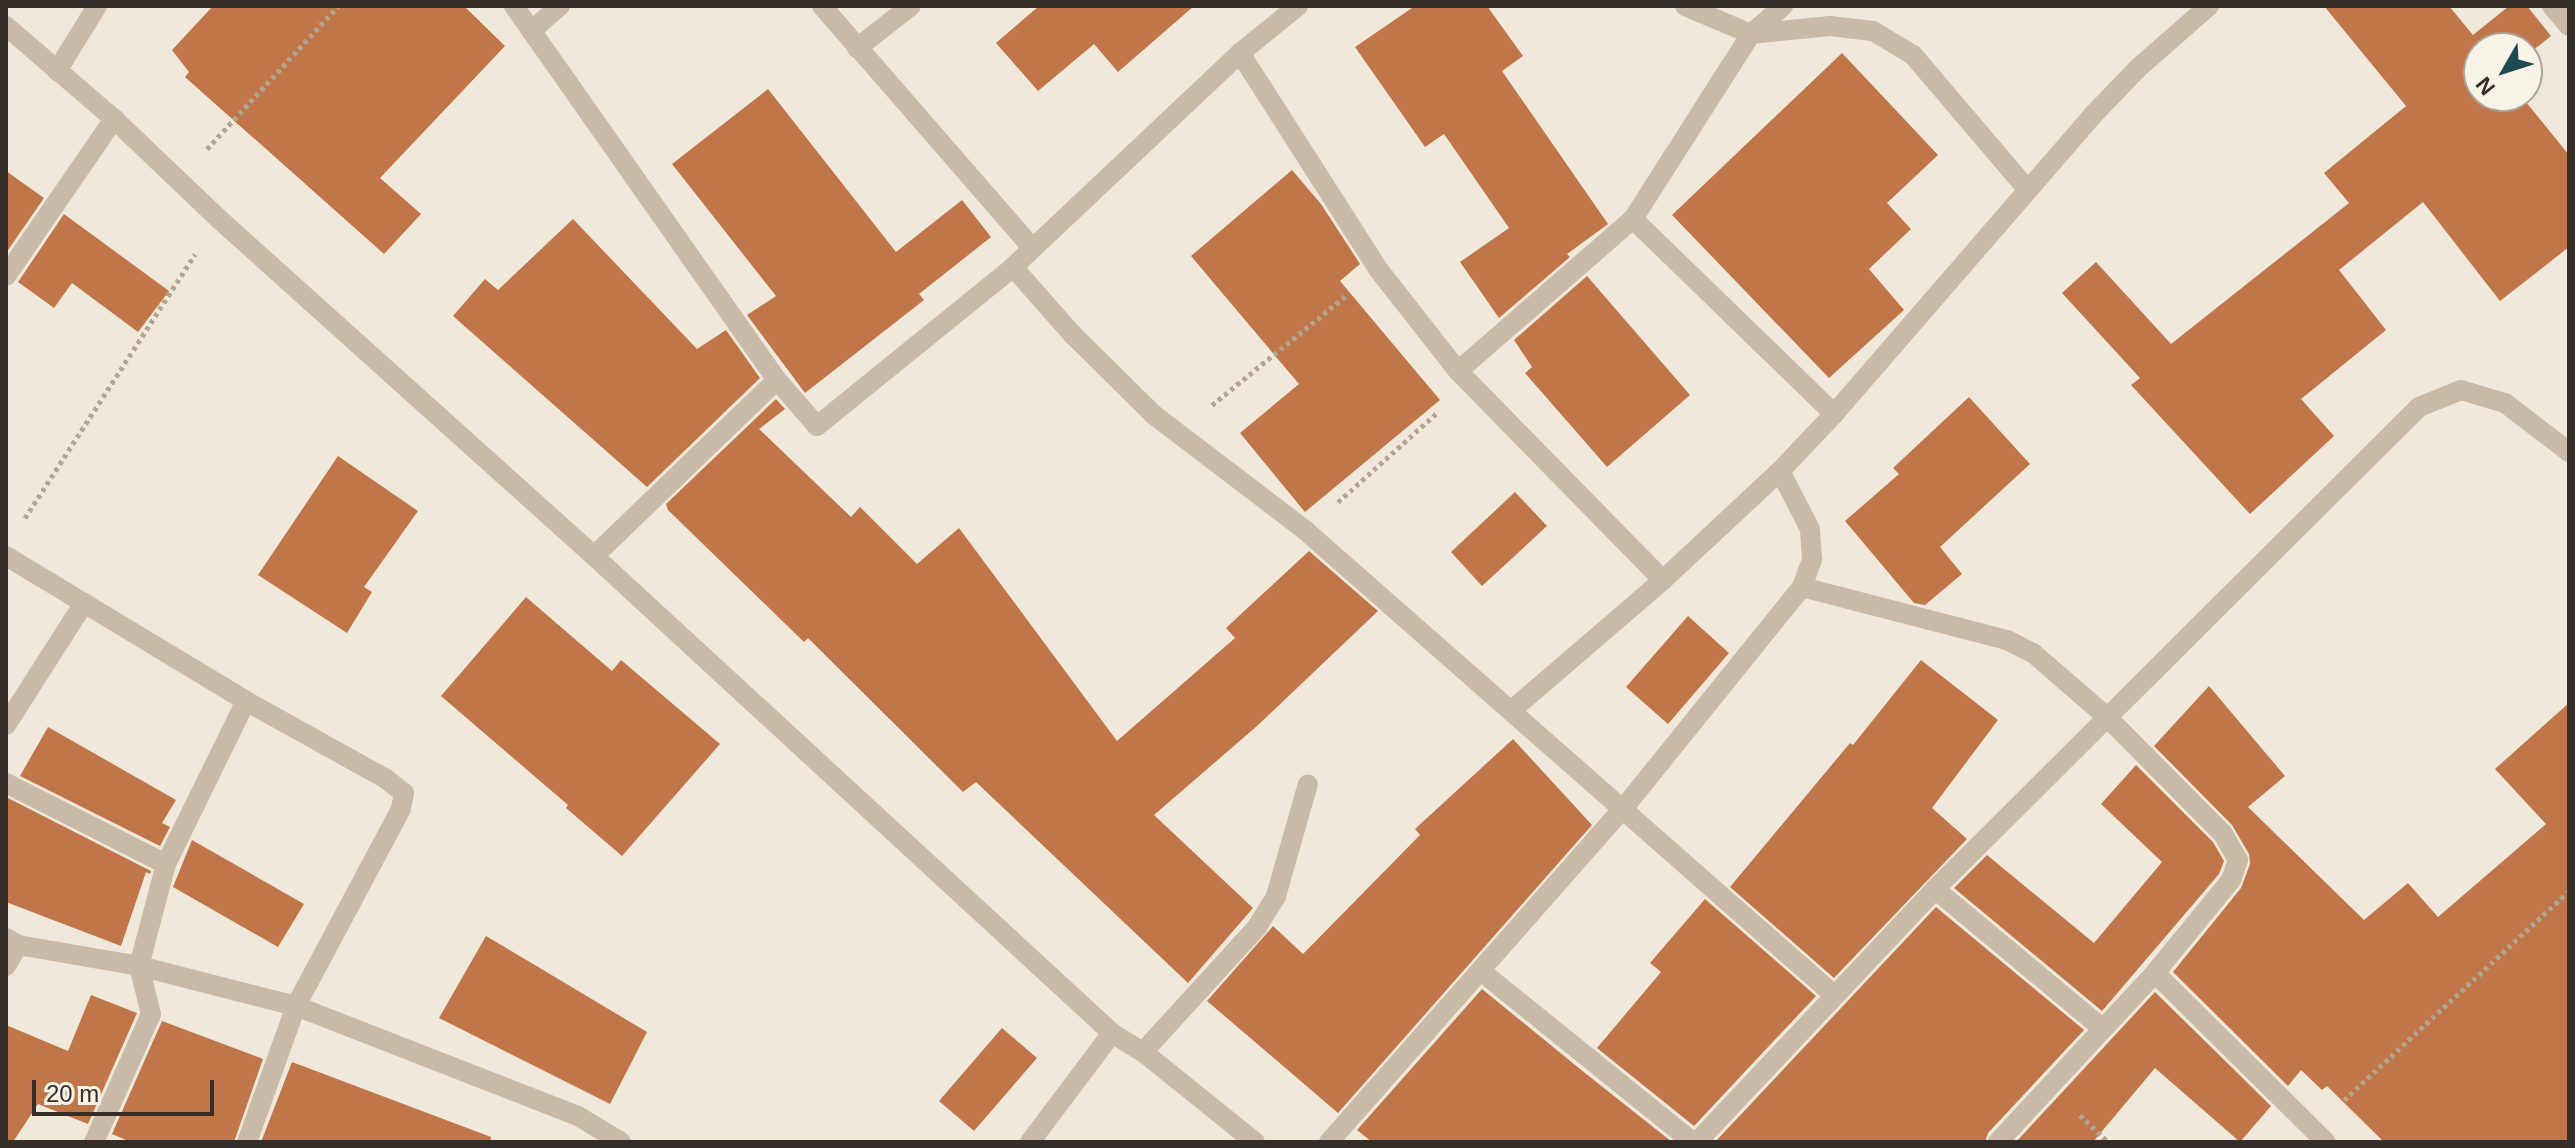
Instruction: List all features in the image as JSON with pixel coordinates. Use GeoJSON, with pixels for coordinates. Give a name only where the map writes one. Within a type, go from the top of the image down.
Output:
{"type":"FeatureCollection","features":[{"type":"Feature","properties":{"kind":"street"},"geometry":{"type":"LineString","coordinates":[[57,71],[97,6]]}},
{"type":"Feature","properties":{"kind":"street"},"geometry":{"type":"LineString","coordinates":[[514,6],[777,380],[817,426],[1013,267],[1240,53],[1298,6]]}},
{"type":"Feature","properties":{"kind":"street"},"geometry":{"type":"LineString","coordinates":[[531,31],[560,6]]}},
{"type":"Feature","properties":{"kind":"street"},"geometry":{"type":"LineString","coordinates":[[822,6],[1032,248]]}},
{"type":"Feature","properties":{"kind":"street"},"geometry":{"type":"LineString","coordinates":[[857,48],[911,6]]}},
{"type":"Feature","properties":{"kind":"street"},"geometry":{"type":"LineString","coordinates":[[1685,6],[1751,34],[1830,26],[1873,31],[1913,55],[2027,189]]}},
{"type":"Feature","properties":{"kind":"street"},"geometry":{"type":"LineString","coordinates":[[1458,371],[1633,219],[1751,34],[1783,6]]}},
{"type":"Feature","properties":{"kind":"street"},"geometry":{"type":"LineString","coordinates":[[1512,710],[1663,580],[1780,471],[1834,414],[2027,189],[2137,69],[2209,6]]}},
{"type":"Feature","properties":{"kind":"street"},"geometry":{"type":"LineString","coordinates":[[2552,6],[2569,26]]}},
{"type":"Feature","properties":{"kind":"street"},"geometry":{"type":"LineString","coordinates":[[6,26],[114,119],[219,219],[594,556],[1112,1033],[1143,1052],[1255,1142]]}},
{"type":"Feature","properties":{"kind":"street"},"geometry":{"type":"LineString","coordinates":[[1240,53],[1378,269],[1458,371],[1663,580]]}},
{"type":"Feature","properties":{"kind":"street"},"geometry":{"type":"LineString","coordinates":[[6,276],[114,119]]}},
{"type":"Feature","properties":{"kind":"street"},"geometry":{"type":"LineString","coordinates":[[1633,219],[1834,414]]}},
{"type":"Feature","properties":{"kind":"street"},"geometry":{"type":"LineString","coordinates":[[1013,267],[1073,335],[1177,434],[1306,531],[1834,995]]}},
{"type":"Feature","properties":{"kind":"street"},"geometry":{"type":"LineString","coordinates":[[594,556],[777,380]]}},
{"type":"Feature","properties":{"kind":"street"},"geometry":{"type":"LineString","coordinates":[[1482,972],[1695,1142],[1935,889],[2419,407],[2461,390],[2505,403],[2569,452]]}},
{"type":"Feature","properties":{"kind":"street"},"geometry":{"type":"LineString","coordinates":[[1329,1142],[1622,810],[1802,587],[1812,559],[1810,529],[1780,471]]}},
{"type":"Feature","properties":{"kind":"street"},"geometry":{"type":"LineString","coordinates":[[6,556],[246,701],[386,779],[404,793],[401,809],[296,1006],[247,1142]]}},
{"type":"Feature","properties":{"kind":"street"},"geometry":{"type":"LineString","coordinates":[[1802,587],[2007,640],[2033,653],[2107,717],[2223,834],[2238,860],[2231,880],[2155,973],[1998,1142]]}},
{"type":"Feature","properties":{"kind":"street"},"geometry":{"type":"LineString","coordinates":[[6,725],[84,603]]}},
{"type":"Feature","properties":{"kind":"street"},"geometry":{"type":"LineString","coordinates":[[94,1142],[151,1014],[139,966],[166,864],[246,701]]}},
{"type":"Feature","properties":{"kind":"street"},"geometry":{"type":"LineString","coordinates":[[6,783],[166,864]]}},
{"type":"Feature","properties":{"kind":"street"},"geometry":{"type":"LineString","coordinates":[[1143,1052],[1257,927],[1276,896],[1308,784]]}},
{"type":"Feature","properties":{"kind":"street"},"geometry":{"type":"LineString","coordinates":[[1935,889],[2102,1028]]}},
{"type":"Feature","properties":{"kind":"street"},"geometry":{"type":"LineString","coordinates":[[6,966],[12,941],[139,966],[296,1006],[578,1116],[621,1142]]}},
{"type":"Feature","properties":{"kind":"street"},"geometry":{"type":"LineString","coordinates":[[2155,973],[2319,1136]]}},
{"type":"Feature","properties":{"kind":"street"},"geometry":{"type":"LineString","coordinates":[[1030,1142],[1112,1033]]}},
{"type":"Feature","properties":{"kind":"path"},"geometry":{"type":"LineString","coordinates":[[179,180],[338,6]]}},
{"type":"Feature","properties":{"kind":"path"},"geometry":{"type":"LineString","coordinates":[[23,521],[219,219]]}},
{"type":"Feature","properties":{"kind":"path"},"geometry":{"type":"LineString","coordinates":[[1177,434],[1378,269]]}},
{"type":"Feature","properties":{"kind":"path"},"geometry":{"type":"LineString","coordinates":[[1306,531],[1453,399],[1458,371]]}},
{"type":"Feature","properties":{"kind":"path"},"geometry":{"type":"LineString","coordinates":[[2319,1136],[2569,891]]}},
{"type":"Feature","properties":{"kind":"building"},"geometry":{"type":"Polygon","coordinates":[[[213,6],[464,6],[505,46],[380,178],[421,214],[384,254],[185,77],[189,72],[172,50],[213,6]]]}},
{"type":"Feature","properties":{"kind":"building"},"geometry":{"type":"Polygon","coordinates":[[[1039,6],[1194,6],[1118,72],[1094,44],[1038,91],[996,43],[1039,6]]]}},
{"type":"Feature","properties":{"kind":"building"},"geometry":{"type":"Polygon","coordinates":[[[1415,6],[1487,6],[1523,56],[1502,71],[1608,224],[1567,254],[1570,257],[1499,318],[1460,262],[1509,228],[1444,134],[1425,147],[1355,47],[1415,6]]]}},
{"type":"Feature","properties":{"kind":"building"},"geometry":{"type":"Polygon","coordinates":[[[2324,6],[2449,6],[2471,32],[2463,32],[2463,112],[2534,112],[2569,155],[2569,247],[2500,301],[2423,202],[2339,270],[2386,330],[2301,399],[2334,436],[2250,514],[2131,385],[2140,378],[2062,293],[2096,262],[2171,344],[2349,203],[2324,173],[2406,106],[2324,6]]]}},
{"type":"Feature","properties":{"kind":"building"},"geometry":{"type":"Polygon","coordinates":[[[2509,6],[2527,6],[2551,36],[2543,42],[2543,32],[2477,32],[2509,6]]]}},
{"type":"Feature","properties":{"kind":"building"},"geometry":{"type":"Polygon","coordinates":[[[1842,53],[1938,155],[1887,203],[1911,229],[1869,269],[1904,310],[1829,378],[1672,215],[1842,53]]]}},
{"type":"Feature","properties":{"kind":"building"},"geometry":{"type":"Polygon","coordinates":[[[768,89],[896,252],[962,200],[991,237],[919,294],[924,300],[805,393],[747,315],[776,296],[672,164],[768,89]]]}},
{"type":"Feature","properties":{"kind":"building"},"geometry":{"type":"Polygon","coordinates":[[[1292,170],[1321,204],[1360,264],[1340,281],[1440,400],[1305,512],[1240,433],[1299,384],[1191,256],[1292,170]]]}},
{"type":"Feature","properties":{"kind":"building"},"geometry":{"type":"Polygon","coordinates":[[[6,171],[44,198],[6,253],[6,171]]]}},
{"type":"Feature","properties":{"kind":"building"},"geometry":{"type":"Polygon","coordinates":[[[64,214],[169,291],[138,332],[72,283],[54,308],[18,282],[64,214]]]}},
{"type":"Feature","properties":{"kind":"building"},"geometry":{"type":"Polygon","coordinates":[[[573,219],[697,349],[726,330],[760,378],[647,487],[453,316],[485,279],[498,290],[573,219]]]}},
{"type":"Feature","properties":{"kind":"building"},"geometry":{"type":"Polygon","coordinates":[[[1587,276],[1690,395],[1607,467],[1525,373],[1532,367],[1514,340],[1587,276]]]}},
{"type":"Feature","properties":{"kind":"building"},"geometry":{"type":"Polygon","coordinates":[[[1969,397],[2030,464],[1940,547],[1962,574],[1925,605],[1914,603],[1845,521],[1899,474],[1893,468],[1969,397]]]}},
{"type":"Feature","properties":{"kind":"building"},"geometry":{"type":"Polygon","coordinates":[[[776,399],[785,409],[759,429],[851,517],[860,507],[917,564],[959,528],[1117,741],[1235,638],[1226,628],[1309,551],[1378,611],[1257,726],[1154,815],[1253,908],[1188,983],[976,782],[963,792],[808,638],[804,642],[668,510],[666,504],[776,399]]]}},
{"type":"Feature","properties":{"kind":"building"},"geometry":{"type":"Polygon","coordinates":[[[338,456],[418,511],[364,587],[372,592],[347,633],[258,575],[338,456]]]}},
{"type":"Feature","properties":{"kind":"building"},"geometry":{"type":"Polygon","coordinates":[[[1515,492],[1547,526],[1482,586],[1451,552],[1515,492]]]}},
{"type":"Feature","properties":{"kind":"building"},"geometry":{"type":"Polygon","coordinates":[[[526,597],[612,671],[621,660],[720,744],[622,856],[566,808],[568,805],[441,696],[526,597]]]}},
{"type":"Feature","properties":{"kind":"building"},"geometry":{"type":"Polygon","coordinates":[[[1688,616],[1729,653],[1668,724],[1626,687],[1688,616]]]}},
{"type":"Feature","properties":{"kind":"building"},"geometry":{"type":"Polygon","coordinates":[[[1921,660],[1998,720],[1932,808],[1967,839],[1834,978],[1730,887],[1850,743],[1853,745],[1921,660]]]}},
{"type":"Feature","properties":{"kind":"building"},"geometry":{"type":"Polygon","coordinates":[[[2209,686],[2285,776],[2248,807],[2364,920],[2408,883],[2438,917],[2546,824],[2495,769],[2569,703],[2569,1142],[2384,1142],[2327,1086],[2322,1090],[2301,1070],[2288,1086],[2173,972],[2241,888],[2250,864],[2249,854],[2232,825],[2154,746],[2209,686]]]}},
{"type":"Feature","properties":{"kind":"building"},"geometry":{"type":"Polygon","coordinates":[[[48,727],[176,800],[162,823],[170,827],[160,846],[20,776],[48,727]]]}},
{"type":"Feature","properties":{"kind":"building"},"geometry":{"type":"Polygon","coordinates":[[[1513,739],[1592,825],[1338,1113],[1207,1001],[1273,926],[1303,954],[1420,835],[1415,829],[1513,739]]]}},
{"type":"Feature","properties":{"kind":"building"},"geometry":{"type":"Polygon","coordinates":[[[2136,765],[2213,842],[2224,861],[2219,874],[2102,1011],[1954,888],[1987,855],[2094,943],[2162,862],[2101,804],[2136,765]]]}},
{"type":"Feature","properties":{"kind":"building"},"geometry":{"type":"Polygon","coordinates":[[[8,798],[151,871],[150,874],[146,872],[121,946],[6,902],[8,798]]]}},
{"type":"Feature","properties":{"kind":"building"},"geometry":{"type":"Polygon","coordinates":[[[192,840],[304,904],[278,947],[173,887],[192,840]]]}},
{"type":"Feature","properties":{"kind":"building"},"geometry":{"type":"Polygon","coordinates":[[[1705,899],[1816,996],[1694,1126],[1597,1048],[1661,972],[1650,963],[1705,899]]]}},
{"type":"Feature","properties":{"kind":"building"},"geometry":{"type":"Polygon","coordinates":[[[1936,907],[2084,1030],[1988,1133],[1985,1142],[1715,1142],[1936,907]]]}},
{"type":"Feature","properties":{"kind":"building"},"geometry":{"type":"Polygon","coordinates":[[[486,936],[647,1032],[610,1104],[439,1018],[486,936]]]}},
{"type":"Feature","properties":{"kind":"building"},"geometry":{"type":"Polygon","coordinates":[[[1482,989],[1672,1142],[1372,1142],[1357,1130],[1482,989]]]}},
{"type":"Feature","properties":{"kind":"building"},"geometry":{"type":"Polygon","coordinates":[[[2155,992],[2271,1106],[2240,1142],[2155,1068],[2093,1142],[2016,1142],[2155,992]]]}},
{"type":"Feature","properties":{"kind":"building"},"geometry":{"type":"Polygon","coordinates":[[[91,995],[137,1013],[88,1124],[38,1104],[13,1142],[6,1142],[6,1025],[68,1051],[91,995]]]}},
{"type":"Feature","properties":{"kind":"building"},"geometry":{"type":"Polygon","coordinates":[[[162,1021],[263,1059],[234,1142],[131,1142],[112,1134],[162,1021]]]}},
{"type":"Feature","properties":{"kind":"building"},"geometry":{"type":"Polygon","coordinates":[[[1002,1028],[1037,1058],[974,1131],[939,1101],[1002,1028]]]}},
{"type":"Feature","properties":{"kind":"building"},"geometry":{"type":"Polygon","coordinates":[[[292,1062],[491,1137],[490,1142],[261,1142],[292,1062]]]}}]}
